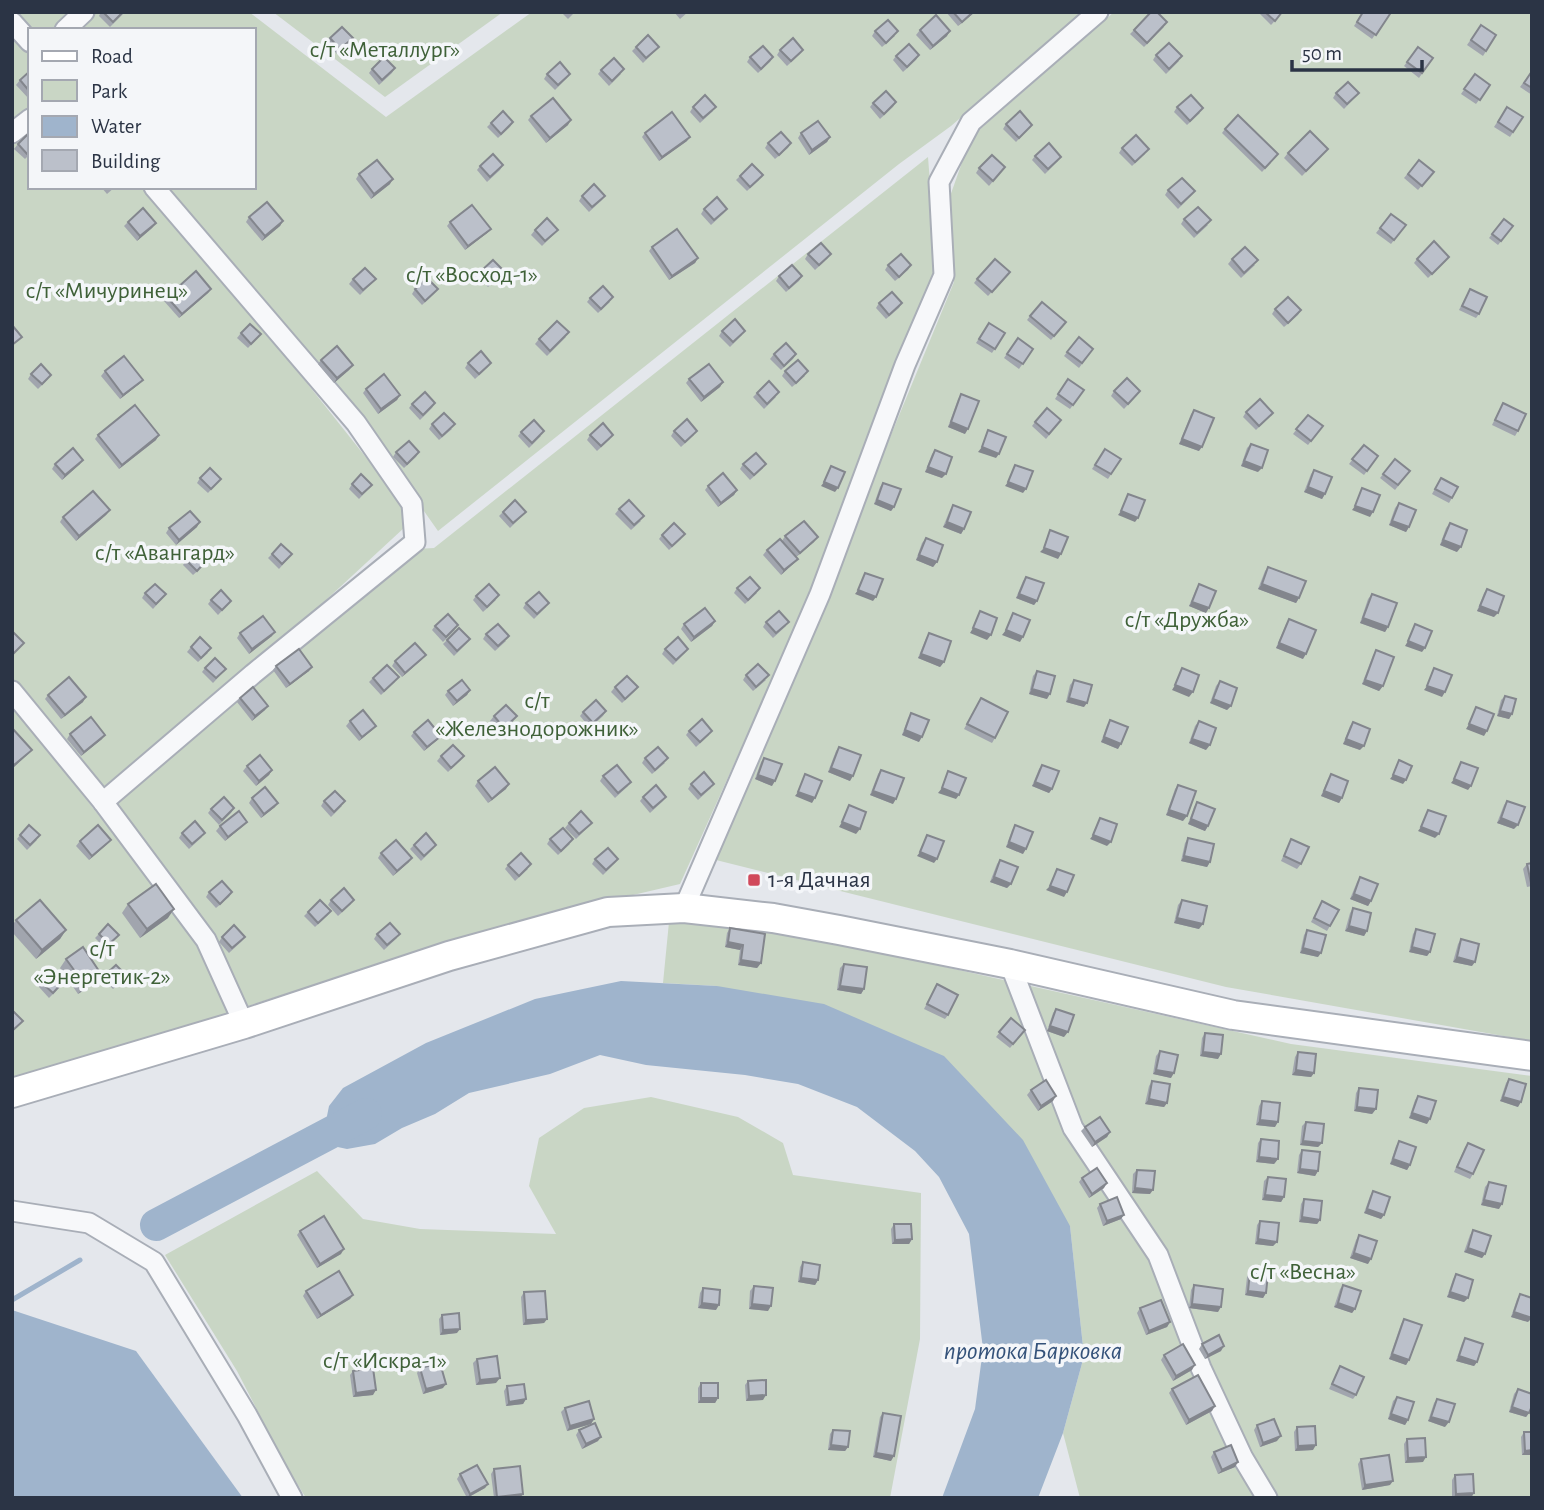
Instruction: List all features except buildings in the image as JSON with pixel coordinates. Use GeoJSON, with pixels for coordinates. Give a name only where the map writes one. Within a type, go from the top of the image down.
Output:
{"type":"FeatureCollection","features":[{"type":"Feature","properties":{"kind":"main road"},"geometry":{"type":"LineString","coordinates":[[12,1093],[244,1024],[449,956],[608,912],[684,908],[773,918],[1010,964],[1233,1015],[1532,1056]]}},
{"type":"Feature","properties":{"kind":"street"},"geometry":{"type":"LineString","coordinates":[[67,28],[84,12]]}},
{"type":"Feature","properties":{"kind":"street"},"geometry":{"type":"LineString","coordinates":[[684,908],[820,594],[905,365],[944,275],[939,182],[971,121],[1098,12]]}},
{"type":"Feature","properties":{"kind":"street"},"geometry":{"type":"LineString","coordinates":[[12,22],[28,40]]}},
{"type":"Feature","properties":{"kind":"street"},"geometry":{"type":"LineString","coordinates":[[12,133],[28,121]]}},
{"type":"Feature","properties":{"kind":"street"},"geometry":{"type":"LineString","coordinates":[[103,802],[253,674],[415,542],[412,504],[356,423],[156,189]]}},
{"type":"Feature","properties":{"kind":"street"},"geometry":{"type":"LineString","coordinates":[[12,691],[103,802],[206,940],[244,1024]]}},
{"type":"Feature","properties":{"kind":"street"},"geometry":{"type":"LineString","coordinates":[[1010,964],[1073,1128],[1157,1255],[1201,1368],[1243,1458],[1267,1498]]}},
{"type":"Feature","properties":{"kind":"street"},"geometry":{"type":"LineString","coordinates":[[12,1212],[89,1223],[154,1262],[241,1405],[292,1498]]}},
{"type":"Feature","properties":{"kind":"green space"},"geometry":{"type":"Polygon","coordinates":[[[17,12],[71,12],[54,28],[30,28],[17,12]]]}},
{"type":"Feature","properties":{"kind":"green space","name":"с/т «Восход-1»"},"geometry":{"type":"Polygon","coordinates":[[[93,12],[249,12],[386,117],[532,12],[1083,12],[951,126],[899,164],[438,531],[360,420],[163,189],[256,189],[256,28],[77,28],[93,12]]]}},
{"type":"Feature","properties":{"kind":"green space","name":"с/т «Металлург»"},"geometry":{"type":"Polygon","coordinates":[[[273,12],[503,12],[385,97],[273,12]]]}},
{"type":"Feature","properties":{"kind":"green space","name":"с/т «Дружба»"},"geometry":{"type":"Polygon","coordinates":[[[1114,12],[1532,12],[1532,1041],[1226,987],[716,860],[954,282],[948,202],[971,137],[1114,12]]]}},
{"type":"Feature","properties":{"kind":"green space"},"geometry":{"type":"Polygon","coordinates":[[[12,34],[28,52],[28,110],[12,123],[12,34]]]}},
{"type":"Feature","properties":{"kind":"green space","name":"с/т «Авангард»"},"geometry":{"type":"Polygon","coordinates":[[[28,130],[28,189],[143,189],[244,304],[407,509],[405,527],[260,661],[102,788],[12,679],[12,143],[28,130]]]}},
{"type":"Feature","properties":{"kind":"green space","name":"с/т «Железнодорожник»"},"geometry":{"type":"Polygon","coordinates":[[[928,157],[937,274],[790,640],[680,884],[500,926],[248,1006],[208,930],[113,802],[415,549],[434,548],[928,157]]]}},
{"type":"Feature","properties":{"kind":"green space","name":"с/т «Энергетик-2»"},"geometry":{"type":"Polygon","coordinates":[[[12,703],[195,940],[231,1017],[12,1080],[12,703]]]}},
{"type":"Feature","properties":{"kind":"green space","name":"с/т «Весна»"},"geometry":{"type":"Polygon","coordinates":[[[669,922],[737,925],[811,937],[1291,1044],[1532,1076],[1532,1498],[1080,1498],[1063,1433],[1084,1356],[1070,1226],[717,986],[663,983],[669,922]]]}},
{"type":"Feature","properties":{"kind":"green space","name":"с/т «Искра-1»"},"geometry":{"type":"Polygon","coordinates":[[[651,1097],[738,1117],[783,1143],[793,1175],[921,1193],[920,1339],[890,1498],[306,1498],[285,1464],[237,1371],[165,1255],[317,1171],[363,1219],[420,1229],[556,1234],[529,1186],[539,1138],[584,1108],[651,1097]]]}},
{"type":"Feature","properties":{"kind":"water","name":"протока Барковка"},"geometry":{"type":"Polygon","coordinates":[[[621,981],[717,986],[824,1004],[944,1056],[1023,1140],[1070,1226],[1084,1356],[1063,1433],[1038,1498],[942,1498],[975,1409],[983,1349],[969,1234],[939,1177],[915,1151],[857,1107],[798,1084],[745,1075],[646,1065],[600,1055],[550,1074],[469,1093],[435,1114],[402,1128],[375,1144],[347,1149],[333,1146],[326,1121],[329,1106],[343,1088],[426,1043],[535,999],[621,981]]]}},
{"type":"Feature","properties":{"kind":"water"},"geometry":{"type":"Polygon","coordinates":[[[12,1310],[136,1351],[243,1498],[12,1498],[12,1310]]]}},
{"type":"Feature","properties":{"kind":"waterway"},"geometry":{"type":"LineString","coordinates":[[156,1225],[366,1114]]}},
{"type":"Feature","properties":{"kind":"waterway"},"geometry":{"type":"LineString","coordinates":[[12,1300],[80,1260]]}},
{"type":"Feature","properties":{"kind":"place","name":"1-я Дачная"},"geometry":{"type":"Point","coordinates":[754,880]}},
{"type":"Feature","properties":{"kind":"park label","name":"с/т «Мичуринец»"},"geometry":{"type":"Point","coordinates":[107,291]}}]}
